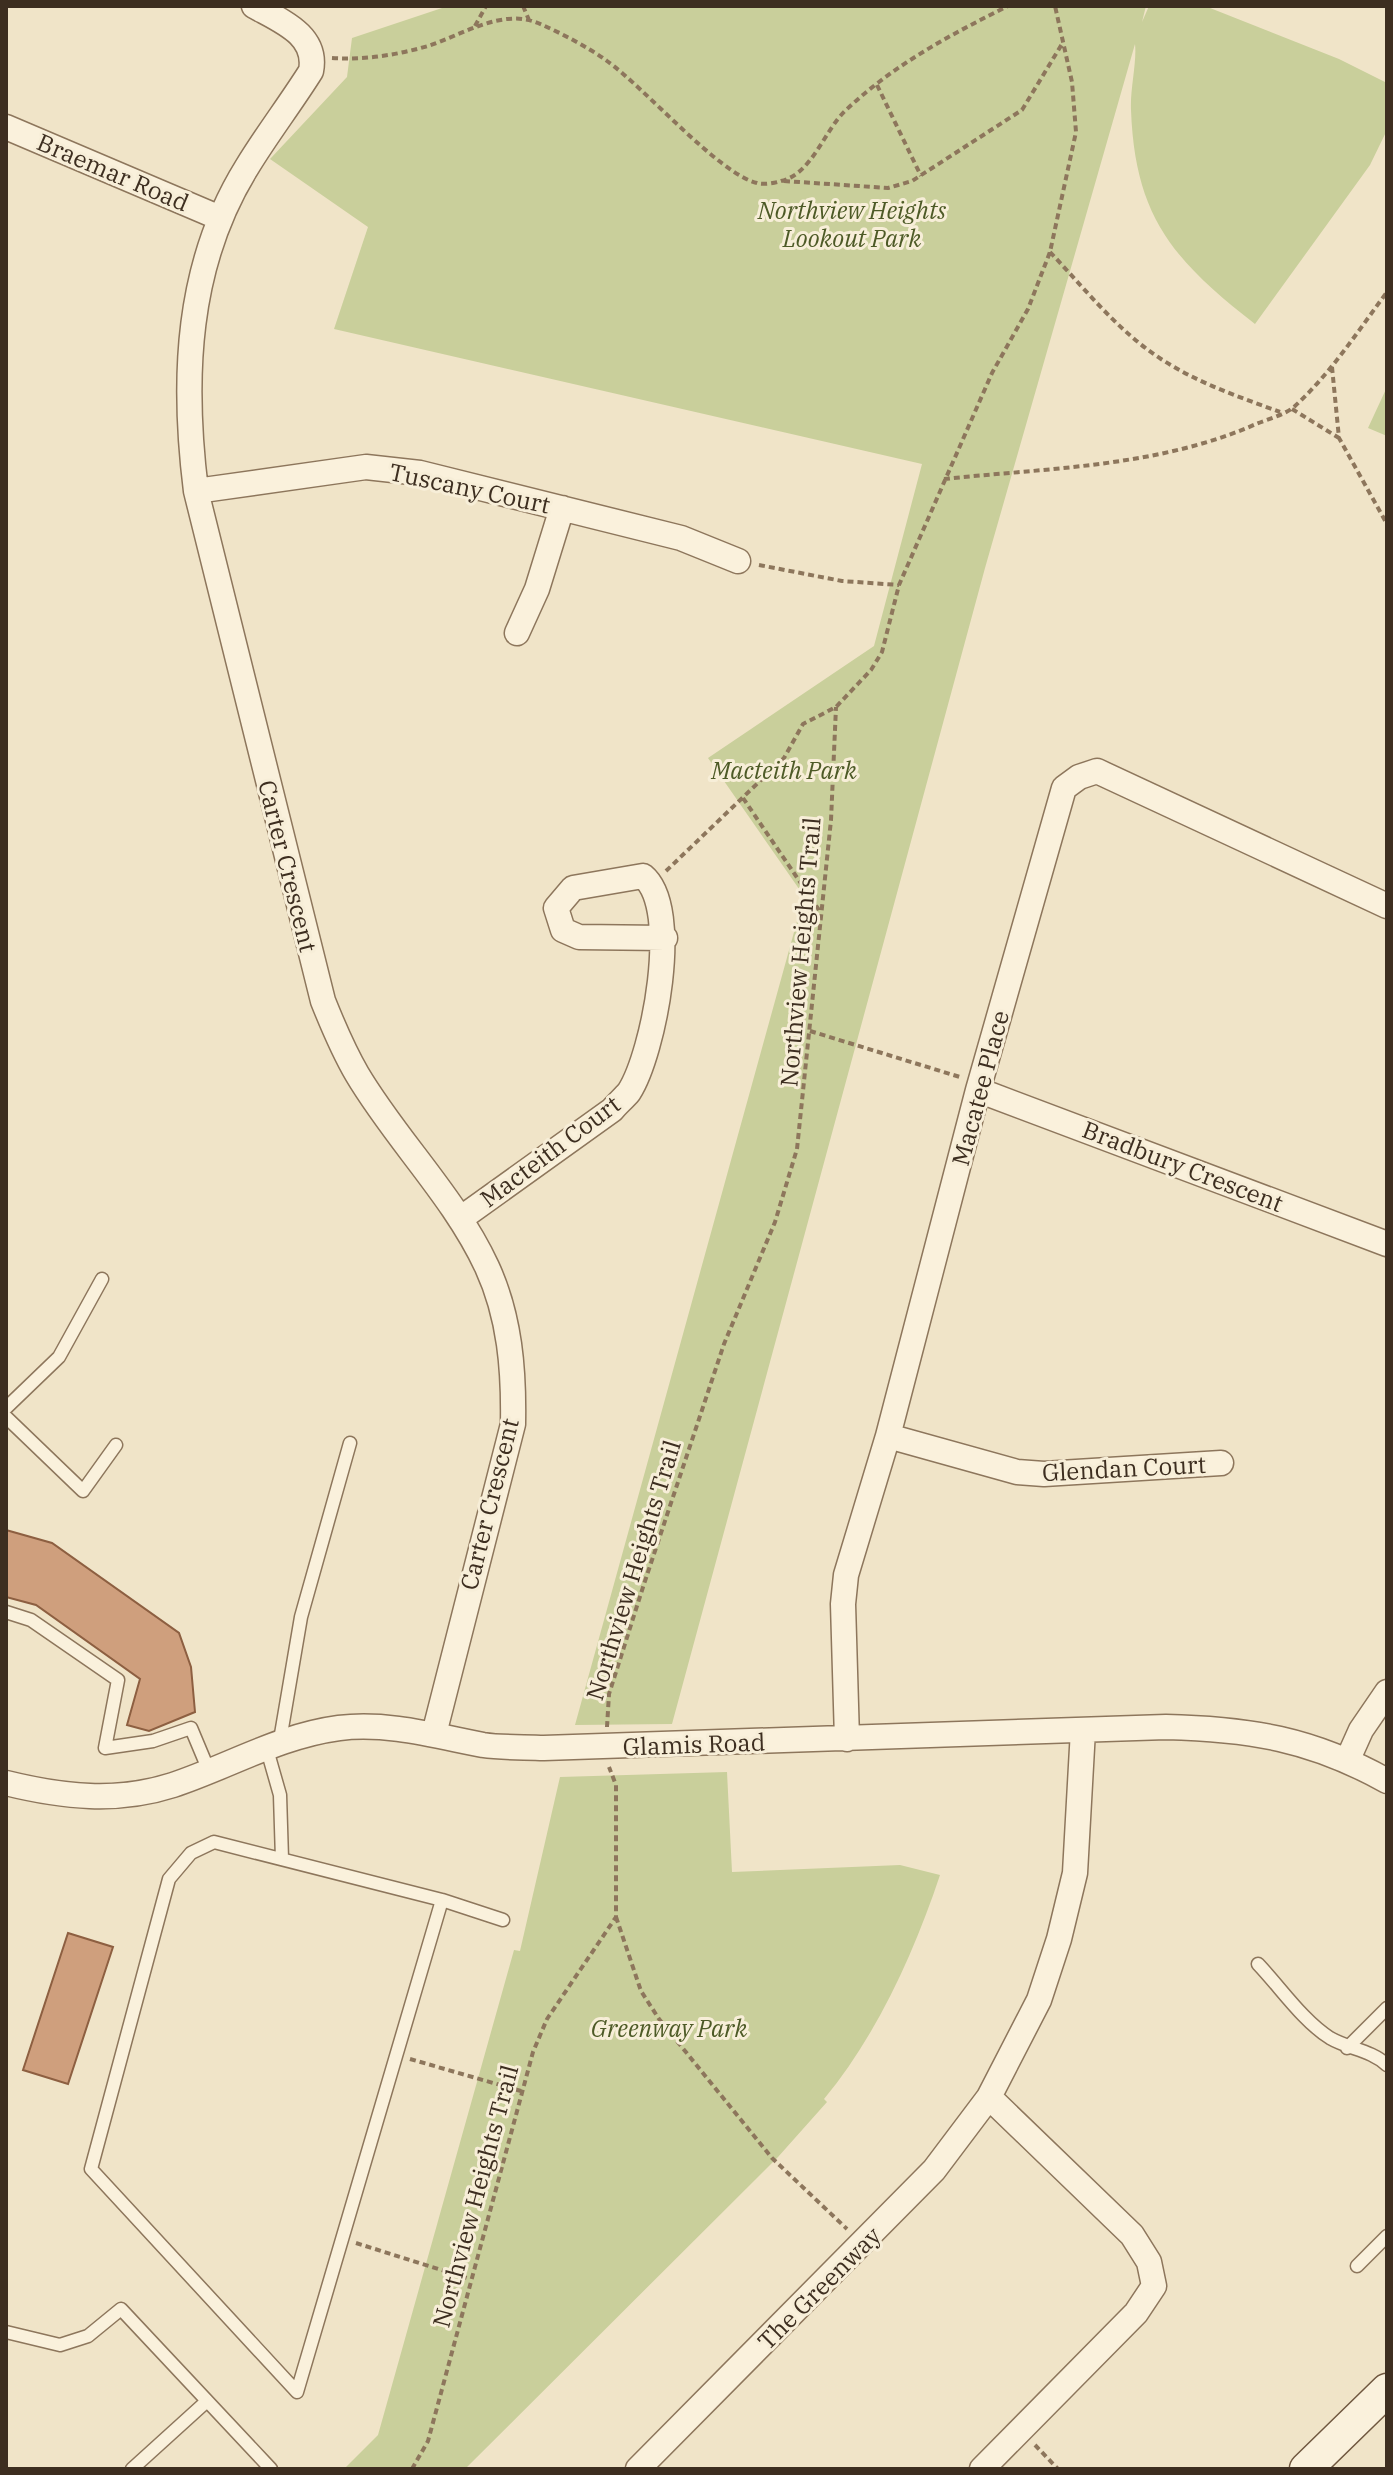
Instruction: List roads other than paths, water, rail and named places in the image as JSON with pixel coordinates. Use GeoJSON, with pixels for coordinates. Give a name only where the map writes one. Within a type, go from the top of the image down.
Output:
{"type":"FeatureCollection","features":[{"type":"Feature","properties":{"kind":"main road"},"geometry":{"type":"LineString","coordinates":[[1306,2469],[1387,2390]]}},
{"type":"Feature","properties":{"kind":"street","name":"Carter Crescent"},"geometry":{"type":"LineString","coordinates":[[254,6],[304,37],[314,57],[311,71],[246,168],[220,218],[195,304],[187,365],[188,428],[196,491],[323,1001],[358,1076],[460,1219],[487,1268],[507,1328],[514,1374],[513,1424],[434,1734]]}},
{"type":"Feature","properties":{"kind":"street","name":"Braemar Road"},"geometry":{"type":"LineString","coordinates":[[6,127],[220,218]]}},
{"type":"Feature","properties":{"kind":"street","name":"Tuscany Court"},"geometry":{"type":"LineString","coordinates":[[196,491],[366,467],[420,473],[681,538],[738,561]]}},
{"type":"Feature","properties":{"kind":"street"},"geometry":{"type":"LineString","coordinates":[[517,633],[537,589],[562,508]]}},
{"type":"Feature","properties":{"kind":"street","name":"Macatee Place"},"geometry":{"type":"LineString","coordinates":[[847,1739],[843,1604],[846,1575],[888,1436],[978,1090],[1064,788],[1079,777],[1097,771],[1387,906]]}},
{"type":"Feature","properties":{"kind":"street","name":"Macteith Court"},"geometry":{"type":"LineString","coordinates":[[460,1219],[612,1110],[629,1092],[650,1026],[665,938],[659,896],[652,883],[643,876],[628,876],[573,888],[556,908],[563,930],[579,937],[665,938]]}},
{"type":"Feature","properties":{"kind":"street","name":"Bradbury Crescent"},"geometry":{"type":"LineString","coordinates":[[978,1090],[1387,1244]]}},
{"type":"Feature","properties":{"kind":"street","name":"Glendan Court"},"geometry":{"type":"LineString","coordinates":[[888,1436],[1017,1472],[1044,1474],[1221,1463]]}},
{"type":"Feature","properties":{"kind":"street"},"geometry":{"type":"LineString","coordinates":[[1348,1759],[1361,1730],[1387,1692]]}},
{"type":"Feature","properties":{"kind":"street","name":"Glamis Road"},"geometry":{"type":"LineString","coordinates":[[6,1783],[47,1793],[96,1798],[172,1785],[273,1743],[344,1728],[374,1727],[434,1734],[487,1746],[544,1748],[1083,1730],[1235,1729],[1293,1739],[1348,1759],[1387,1781]]}},
{"type":"Feature","properties":{"kind":"street","name":"The Greenway"},"geometry":{"type":"LineString","coordinates":[[638,2469],[934,2170],[989,2097],[1039,2000],[1062,1926],[1075,1873],[1083,1730]]}},
{"type":"Feature","properties":{"kind":"street"},"geometry":{"type":"LineString","coordinates":[[982,2469],[1136,2313],[1154,2286],[1149,2262],[1132,2235],[989,2097]]}},
{"type":"Feature","properties":{"kind":"lane"},"geometry":{"type":"LineString","coordinates":[[6,1408],[59,1357],[102,1279]]}},
{"type":"Feature","properties":{"kind":"lane"},"geometry":{"type":"LineString","coordinates":[[6,1417],[83,1491],[116,1445]]}},
{"type":"Feature","properties":{"kind":"lane"},"geometry":{"type":"LineString","coordinates":[[282,1859],[280,1795],[273,1743],[301,1617],[350,1443]]}},
{"type":"Feature","properties":{"kind":"lane"},"geometry":{"type":"LineString","coordinates":[[6,1612],[31,1620],[118,1680],[105,1748],[153,1741],[191,1728],[209,1771]]}},
{"type":"Feature","properties":{"kind":"lane"},"geometry":{"type":"LineString","coordinates":[[442,1900],[297,2392],[91,2169],[169,1879],[191,1853],[214,1842],[442,1900],[503,1920]]}},
{"type":"Feature","properties":{"kind":"lane"},"geometry":{"type":"LineString","coordinates":[[1258,1964],[1326,2036],[1347,2048],[1377,2055],[1387,2065]]}},
{"type":"Feature","properties":{"kind":"lane"},"geometry":{"type":"LineString","coordinates":[[1347,2048],[1387,2008]]}},
{"type":"Feature","properties":{"kind":"lane"},"geometry":{"type":"LineString","coordinates":[[1357,2266],[1387,2236]]}},
{"type":"Feature","properties":{"kind":"lane"},"geometry":{"type":"LineString","coordinates":[[6,2332],[60,2345],[88,2336],[121,2309],[271,2469]]}},
{"type":"Feature","properties":{"kind":"lane"},"geometry":{"type":"LineString","coordinates":[[132,2469],[207,2401]]}},
{"type":"Feature","properties":{"kind":"park label","name":"Northview Heights Lookout Park"},"geometry":{"type":"Point","coordinates":[852,224]}},
{"type":"Feature","properties":{"kind":"park label","name":"Macteith Park"},"geometry":{"type":"Point","coordinates":[784,770]}},
{"type":"Feature","properties":{"kind":"park label","name":"Greenway Park"},"geometry":{"type":"Point","coordinates":[669,2028]}}]}
